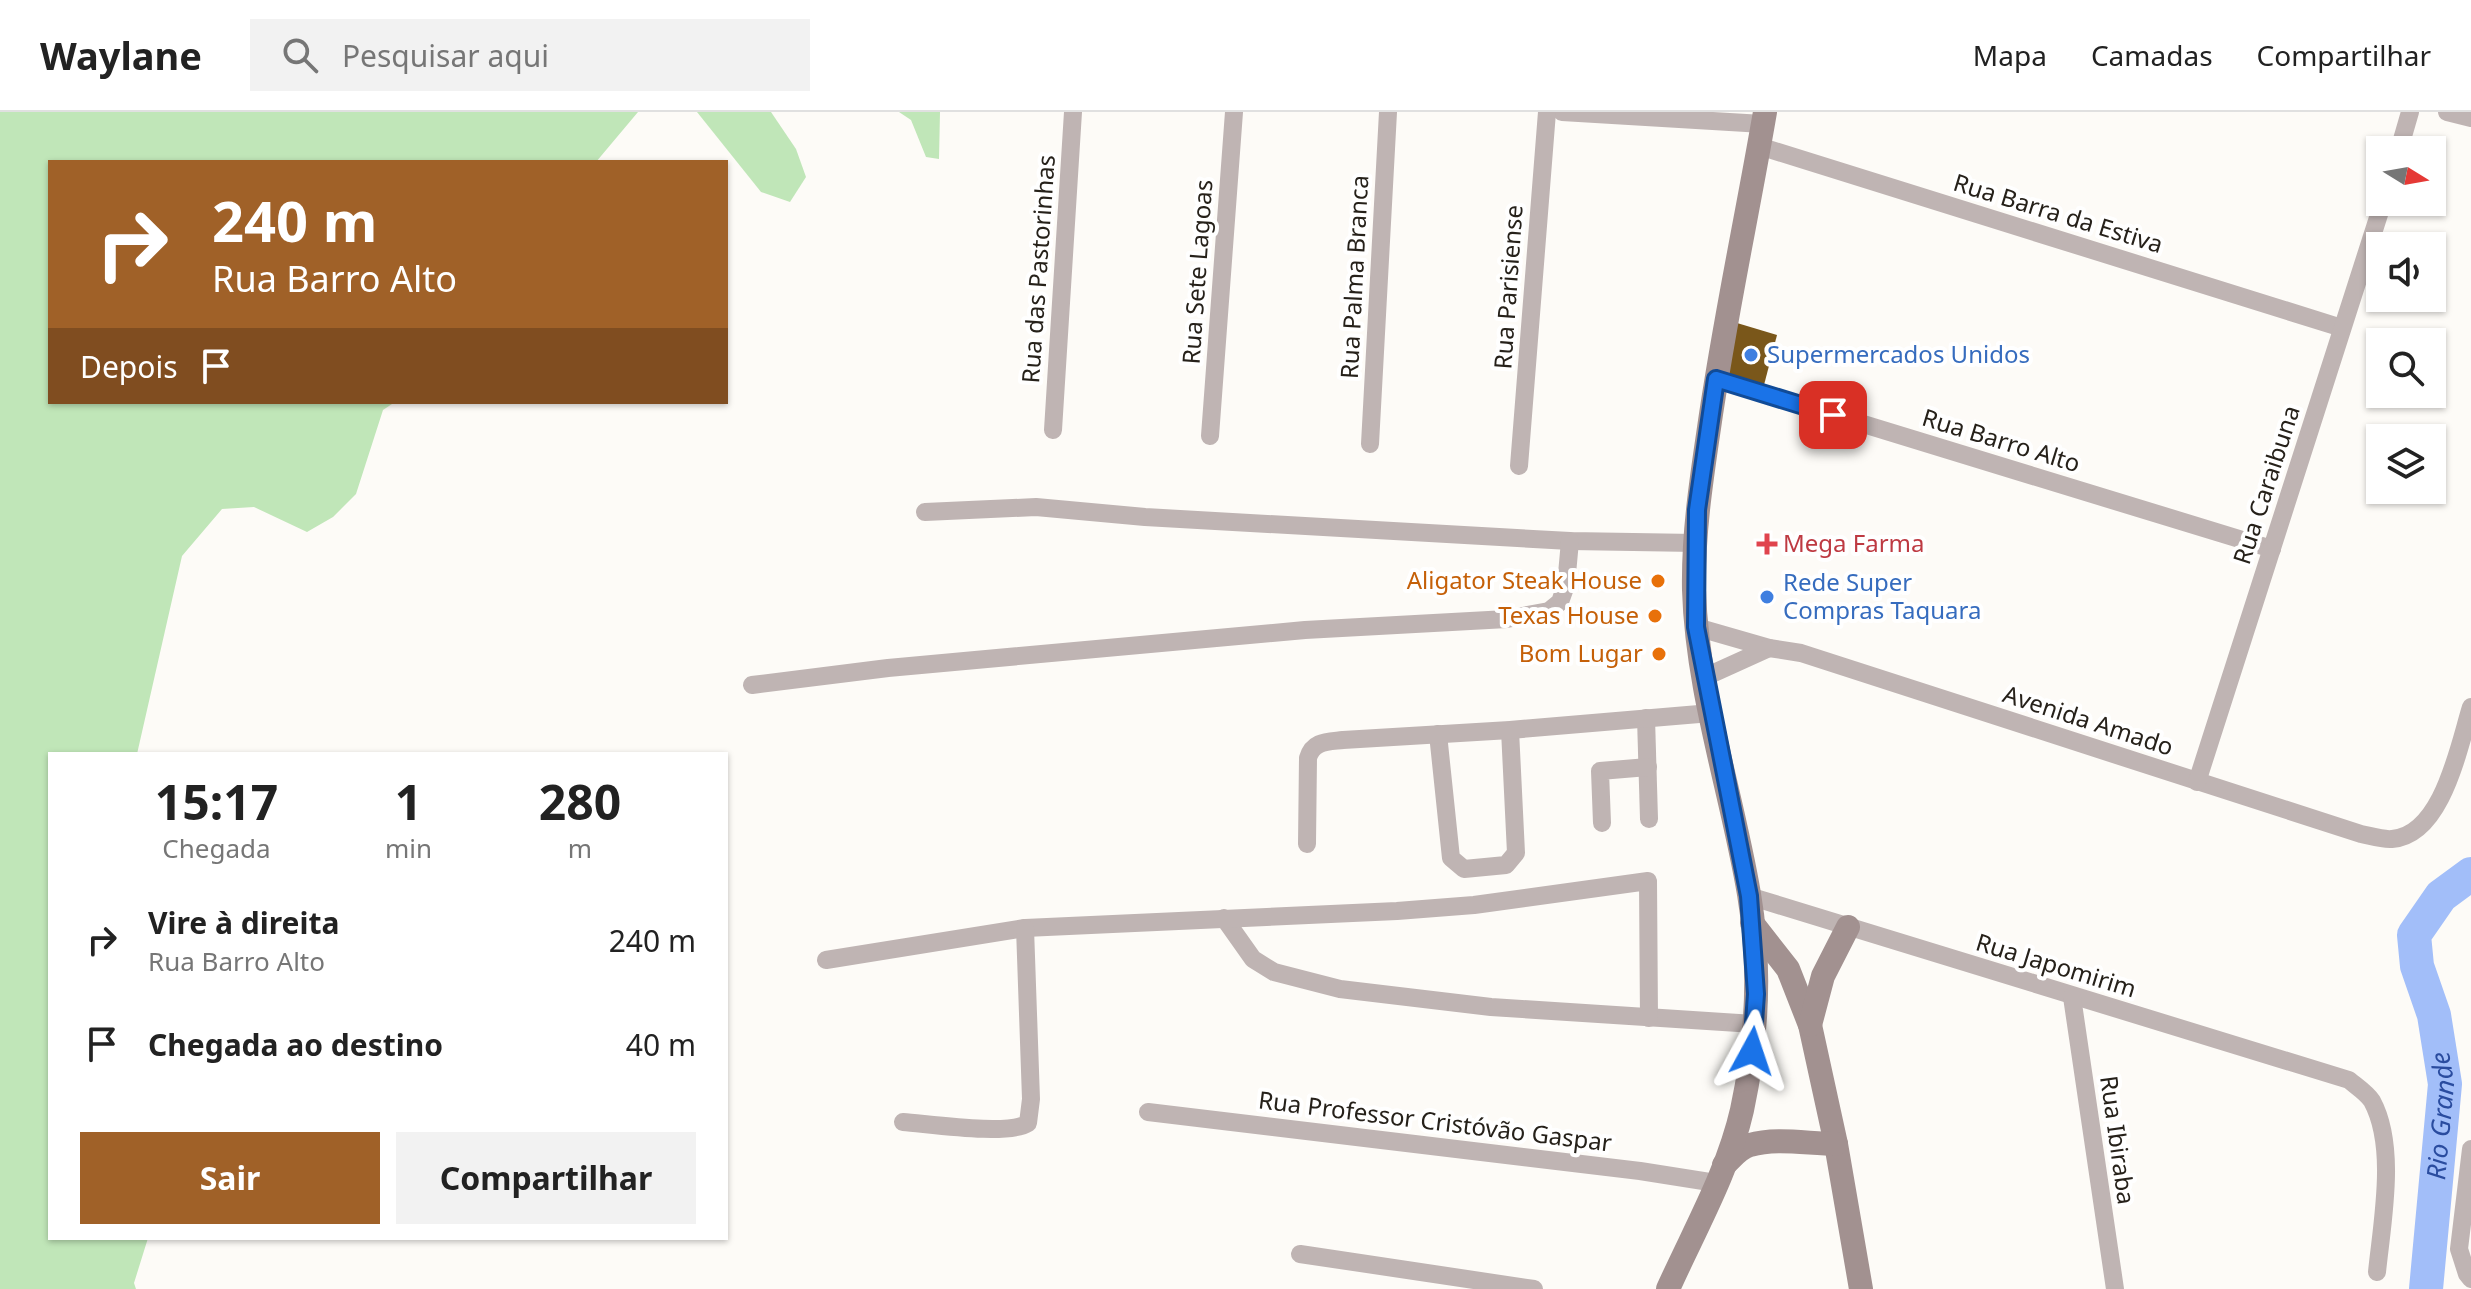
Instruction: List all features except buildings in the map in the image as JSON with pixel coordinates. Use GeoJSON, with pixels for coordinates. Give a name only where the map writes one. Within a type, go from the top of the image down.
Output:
{"type":"FeatureCollection","features":[{"type":"Feature","properties":{"kind":"street","name":"Rua das Pastorinhas"},"geometry":{"type":"LineString","coordinates":[[1053,430],[1073,112]]}},
{"type":"Feature","properties":{"kind":"street","name":"Rua Sete Lagoas"},"geometry":{"type":"LineString","coordinates":[[1210,436],[1234,112]]}},
{"type":"Feature","properties":{"kind":"street","name":"Rua Palma Branca"},"geometry":{"type":"LineString","coordinates":[[1370,444],[1388,112]]}},
{"type":"Feature","properties":{"kind":"street","name":"Rua Parisiense"},"geometry":{"type":"LineString","coordinates":[[1519,466],[1547,112]]}},
{"type":"Feature","properties":{"kind":"street"},"geometry":{"type":"LineString","coordinates":[[1562,112],[1762,127],[1716,379],[1697,510],[1696,543],[1696,627],[1749,896],[1756,994],[1754,1024],[1738,1152],[1720,1174],[1668,1289]]}},
{"type":"Feature","properties":{"kind":"street"},"geometry":{"type":"LineString","coordinates":[[2403,136],[2410,112]]}},
{"type":"Feature","properties":{"kind":"street"},"geometry":{"type":"LineString","coordinates":[[2447,112],[2471,118]]}},
{"type":"Feature","properties":{"kind":"street","name":"Rua Barra da Estiva"},"geometry":{"type":"LineString","coordinates":[[1762,127],[2342,328]]}},
{"type":"Feature","properties":{"kind":"street","name":"Rua Caraibuna"},"geometry":{"type":"LineString","coordinates":[[2197,782],[2378,216]]}},
{"type":"Feature","properties":{"kind":"street","name":"Rua Barro Alto"},"geometry":{"type":"LineString","coordinates":[[1716,379],[2272,549]]}},
{"type":"Feature","properties":{"kind":"street"},"geometry":{"type":"LineString","coordinates":[[925,512],[1036,507],[1160,518],[1570,541],[1696,543]]}},
{"type":"Feature","properties":{"kind":"street"},"geometry":{"type":"LineString","coordinates":[[752,685],[888,668],[1290,631],[1507,619],[1549,611],[1560,602],[1566,585],[1570,541]]}},
{"type":"Feature","properties":{"kind":"street","name":"Avenida Amado"},"geometry":{"type":"LineString","coordinates":[[1696,627],[1769,648],[1801,653],[2361,834],[2393,839],[2415,830],[2430,816],[2445,790],[2471,707]]}},
{"type":"Feature","properties":{"kind":"street"},"geometry":{"type":"LineString","coordinates":[[1705,677],[1769,648]]}},
{"type":"Feature","properties":{"kind":"street"},"geometry":{"type":"LineString","coordinates":[[1307,844],[1308,758],[1316,744],[1711,713]]}},
{"type":"Feature","properties":{"kind":"street"},"geometry":{"type":"LineString","coordinates":[[1646,718],[1649,819]]}},
{"type":"Feature","properties":{"kind":"street"},"geometry":{"type":"LineString","coordinates":[[1438,734],[1451,858],[1464,869],[1506,865],[1516,853],[1510,730]]}},
{"type":"Feature","properties":{"kind":"street"},"geometry":{"type":"LineString","coordinates":[[1602,823],[1600,771],[1648,767]]}},
{"type":"Feature","properties":{"kind":"street"},"geometry":{"type":"LineString","coordinates":[[826,960],[1025,928],[1397,911],[1474,905],[1648,881],[1649,1018]]}},
{"type":"Feature","properties":{"kind":"street","name":"Rua Japomirim"},"geometry":{"type":"LineString","coordinates":[[1749,896],[2349,1080],[2370,1098],[2379,1119],[2385,1150],[2377,1272]]}},
{"type":"Feature","properties":{"kind":"street"},"geometry":{"type":"LineString","coordinates":[[1224,918],[1253,959],[1274,972],[1340,989],[1491,1007],[1754,1024]]}},
{"type":"Feature","properties":{"kind":"street"},"geometry":{"type":"LineString","coordinates":[[1752,923],[1788,969],[1810,1025],[1836,1144],[1861,1289]]}},
{"type":"Feature","properties":{"kind":"street"},"geometry":{"type":"LineString","coordinates":[[1810,1025],[1823,976],[1848,927]]}},
{"type":"Feature","properties":{"kind":"street"},"geometry":{"type":"LineString","coordinates":[[903,1122],[999,1129],[1020,1128],[1028,1123],[1031,1099],[1025,928]]}},
{"type":"Feature","properties":{"kind":"street","name":"Rua Ibiraba"},"geometry":{"type":"LineString","coordinates":[[2072,997],[2115,1289]]}},
{"type":"Feature","properties":{"kind":"street","name":"Rua Professor Cristóvão Gaspar"},"geometry":{"type":"LineString","coordinates":[[1148,1112],[1624,1169],[1720,1174]]}},
{"type":"Feature","properties":{"kind":"street"},"geometry":{"type":"LineString","coordinates":[[1742,1138],[1836,1144]]}},
{"type":"Feature","properties":{"kind":"street"},"geometry":{"type":"LineString","coordinates":[[2470,1155],[2459,1249],[2471,1279]]}},
{"type":"Feature","properties":{"kind":"street"},"geometry":{"type":"LineString","coordinates":[[1300,1254],[1534,1289]]}},
{"type":"Feature","properties":{"kind":"green space"},"geometry":{"type":"Polygon","coordinates":[[[0,112],[638,112],[598,160],[48,160],[48,404],[392,404],[383,410],[356,494],[333,517],[307,532],[254,507],[222,509],[182,556],[137,752],[48,752],[48,1240],[147,1240],[134,1283],[136,1289],[0,1289],[0,112]]]}},
{"type":"Feature","properties":{"kind":"green space"},"geometry":{"type":"Polygon","coordinates":[[[697,112],[771,112],[796,149],[806,177],[790,202],[761,192],[697,112]]]}},
{"type":"Feature","properties":{"kind":"green space"},"geometry":{"type":"Polygon","coordinates":[[[899,112],[940,112],[939,159],[926,157],[911,120],[899,112]]]}},
{"type":"Feature","properties":{"kind":"waterway","name":"Rio Grande"},"geometry":{"type":"LineString","coordinates":[[2426,1289],[2445,1084],[2434,1015],[2417,966],[2414,935],[2441,896],[2471,874]]}},
{"type":"Feature","properties":{"kind":"place","name":"Supermercados Unidos"},"geometry":{"type":"Point","coordinates":[1751,355]}},
{"type":"Feature","properties":{"kind":"place","name":"Mega Farma"},"geometry":{"type":"Point","coordinates":[1767,544]}},
{"type":"Feature","properties":{"kind":"place","name":"Aligator Steak House"},"geometry":{"type":"Point","coordinates":[1658,581]}},
{"type":"Feature","properties":{"kind":"place","name":"Rede Super Compras Taquara"},"geometry":{"type":"Point","coordinates":[1767,597]}},
{"type":"Feature","properties":{"kind":"place","name":"Texas House"},"geometry":{"type":"Point","coordinates":[1655,616]}},
{"type":"Feature","properties":{"kind":"place","name":"Bom Lugar"},"geometry":{"type":"Point","coordinates":[1659,654]}},
{"type":"Feature","properties":{"kind":"route"},"geometry":{"type":"LineString","coordinates":[[1752,1051],[1756,994],[1752,923],[1696,627],[1697,510],[1716,379],[1833,415]]}}]}
